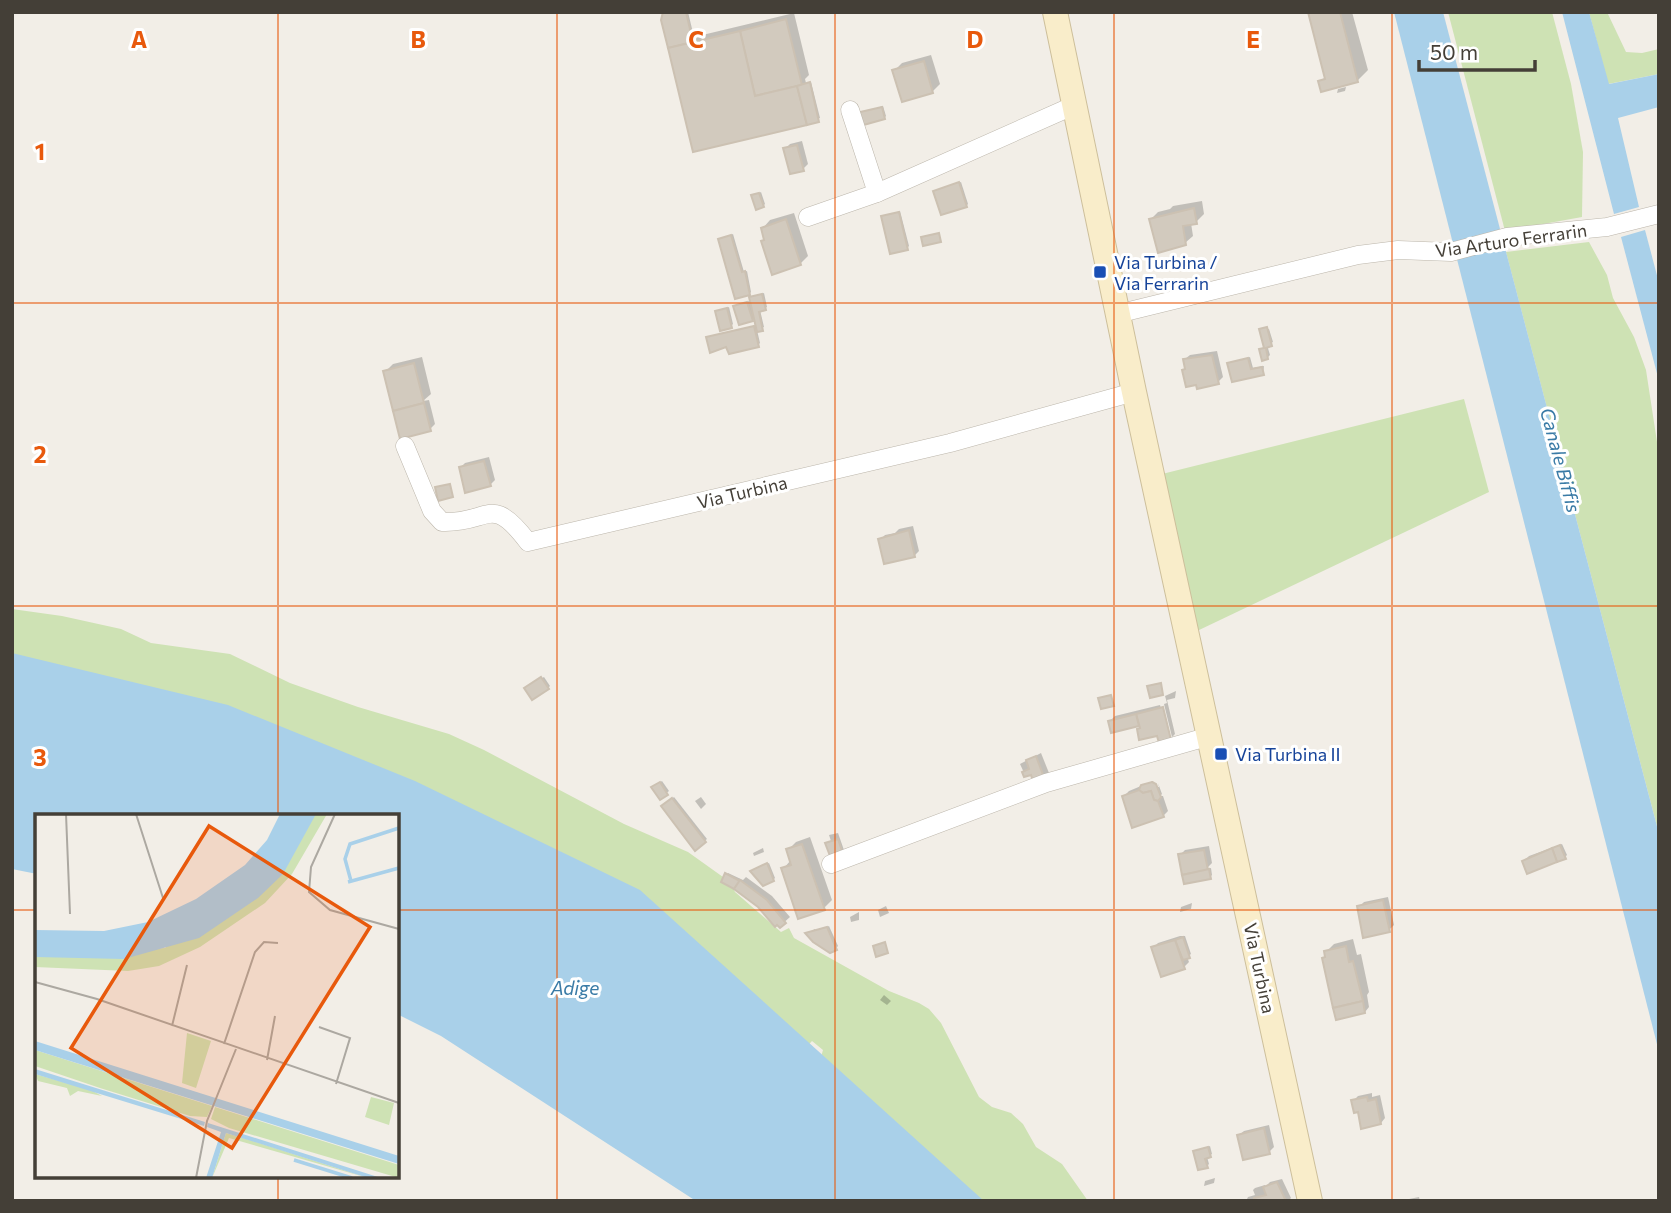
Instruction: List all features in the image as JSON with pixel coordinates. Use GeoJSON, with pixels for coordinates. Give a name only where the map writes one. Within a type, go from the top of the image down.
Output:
{"type":"FeatureCollection","features":[{"type":"Feature","properties":{"kind":"street","name":"Via Turbina"},"geometry":{"type":"LineString","coordinates":[[1055,12],[1133,392],[1310,1201]]}},
{"type":"Feature","properties":{"kind":"street"},"geometry":{"type":"LineString","coordinates":[[808,217],[877,193],[1075,105]]}},
{"type":"Feature","properties":{"kind":"street"},"geometry":{"type":"LineString","coordinates":[[850,110],[877,193]]}},
{"type":"Feature","properties":{"kind":"street","name":"Via Arturo Ferrarin"},"geometry":{"type":"LineString","coordinates":[[1117,314],[1358,255],[1398,250],[1451,252],[1507,237],[1607,228],[1659,214]]}},
{"type":"Feature","properties":{"kind":"street","name":"Via Turbina"},"geometry":{"type":"LineString","coordinates":[[405,446],[432,511],[442,522],[455,523],[493,513],[505,516],[528,542],[950,443],[1133,392]]}},
{"type":"Feature","properties":{"kind":"street"},"geometry":{"type":"LineString","coordinates":[[831,864],[1046,783],[1210,736]]}},
{"type":"Feature","properties":{"kind":"green space"},"geometry":{"type":"Polygon","coordinates":[[[1448,12],[1552,12],[1571,84],[1583,152],[1582,217],[1505,231],[1448,12]]]}},
{"type":"Feature","properties":{"kind":"green space"},"geometry":{"type":"Polygon","coordinates":[[[1589,12],[1607,12],[1626,52],[1642,53],[1659,49],[1659,74],[1608,84],[1589,12]]]}},
{"type":"Feature","properties":{"kind":"green space"},"geometry":{"type":"Polygon","coordinates":[[[1589,242],[1607,275],[1613,298],[1634,337],[1646,370],[1659,455],[1659,834],[1506,252],[1589,242]]]}},
{"type":"Feature","properties":{"kind":"green space"},"geometry":{"type":"Polygon","coordinates":[[[1464,399],[1489,492],[1197,631],[1162,474],[1464,399]]]}},
{"type":"Feature","properties":{"kind":"green space"},"geometry":{"type":"Polygon","coordinates":[[[12,609],[62,616],[121,629],[151,643],[230,654],[290,683],[449,734],[484,750],[624,824],[688,852],[730,882],[735,892],[781,932],[789,928],[794,938],[889,991],[929,1009],[941,1023],[979,1097],[992,1107],[1011,1113],[1023,1124],[1036,1147],[1062,1164],[1088,1201],[966,1201],[814,1081],[823,1050],[812,1041],[800,1054],[408,818],[12,688],[12,609]]]}},
{"type":"Feature","properties":{"kind":"water"},"geometry":{"type":"Polygon","coordinates":[[[1394,12],[1443,12],[1659,834],[1659,1052],[1394,12]]]}},
{"type":"Feature","properties":{"kind":"water"},"geometry":{"type":"Polygon","coordinates":[[[1562,12],[1589,12],[1609,84],[1659,74],[1659,107],[1618,118],[1639,207],[1614,214],[1562,12]]]}},
{"type":"Feature","properties":{"kind":"water"},"geometry":{"type":"Polygon","coordinates":[[[1645,230],[1659,283],[1659,381],[1621,237],[1645,230]]]}},
{"type":"Feature","properties":{"kind":"water","name":"Adige"},"geometry":{"type":"Polygon","coordinates":[[[12,653],[228,705],[415,781],[640,890],[984,1201],[696,1201],[441,1036],[399,1015],[399,814],[35,814],[35,874],[12,869],[12,653]]]}},
{"type":"Feature","properties":{"kind":"building"},"geometry":{"type":"Polygon","coordinates":[[[663,12],[686,12],[693,42],[668,48],[661,20],[663,12]]]}},
{"type":"Feature","properties":{"kind":"building"},"geometry":{"type":"Polygon","coordinates":[[[1308,12],[1340,12],[1358,82],[1321,92],[1318,81],[1325,79],[1308,12]]]}},
{"type":"Feature","properties":{"kind":"building"},"geometry":{"type":"Polygon","coordinates":[[[786,19],[802,85],[755,96],[740,31],[786,19]]]}},
{"type":"Feature","properties":{"kind":"building"},"geometry":{"type":"Polygon","coordinates":[[[740,31],[755,96],[797,86],[807,125],[693,152],[668,48],[740,31]]]}},
{"type":"Feature","properties":{"kind":"building"},"geometry":{"type":"Polygon","coordinates":[[[924,61],[933,93],[902,102],[892,70],[924,61]]]}},
{"type":"Feature","properties":{"kind":"building"},"geometry":{"type":"Polygon","coordinates":[[[810,82],[819,122],[807,125],[797,86],[810,82]]]}},
{"type":"Feature","properties":{"kind":"building"},"geometry":{"type":"Polygon","coordinates":[[[882,107],[885,119],[860,126],[856,113],[882,107]]]}},
{"type":"Feature","properties":{"kind":"building"},"geometry":{"type":"Polygon","coordinates":[[[797,145],[804,171],[790,174],[783,148],[797,145]]]}},
{"type":"Feature","properties":{"kind":"building"},"geometry":{"type":"Polygon","coordinates":[[[959,182],[967,207],[941,215],[933,191],[959,182]]]}},
{"type":"Feature","properties":{"kind":"building"},"geometry":{"type":"Polygon","coordinates":[[[759,193],[764,207],[756,210],[751,195],[759,193]]]}},
{"type":"Feature","properties":{"kind":"building"},"geometry":{"type":"Polygon","coordinates":[[[1194,208],[1197,224],[1183,226],[1186,245],[1158,253],[1149,219],[1194,208]]]}},
{"type":"Feature","properties":{"kind":"building"},"geometry":{"type":"Polygon","coordinates":[[[899,212],[908,250],[890,254],[881,216],[899,212]]]}},
{"type":"Feature","properties":{"kind":"building"},"geometry":{"type":"Polygon","coordinates":[[[786,219],[801,265],[772,275],[761,241],[764,240],[761,228],[786,219]]]}},
{"type":"Feature","properties":{"kind":"building"},"geometry":{"type":"Polygon","coordinates":[[[939,233],[941,242],[923,246],[921,237],[939,233]]]}},
{"type":"Feature","properties":{"kind":"building"},"geometry":{"type":"Polygon","coordinates":[[[731,235],[742,272],[745,271],[750,295],[735,299],[718,239],[731,235]]]}},
{"type":"Feature","properties":{"kind":"building"},"geometry":{"type":"Polygon","coordinates":[[[762,294],[766,310],[759,312],[763,331],[757,332],[749,297],[762,294]]]}},
{"type":"Feature","properties":{"kind":"building"},"geometry":{"type":"Polygon","coordinates":[[[747,302],[753,321],[739,325],[733,306],[747,302]]]}},
{"type":"Feature","properties":{"kind":"building"},"geometry":{"type":"Polygon","coordinates":[[[727,308],[732,328],[720,331],[715,311],[727,308]]]}},
{"type":"Feature","properties":{"kind":"building"},"geometry":{"type":"Polygon","coordinates":[[[754,326],[759,347],[729,354],[726,347],[710,353],[706,337],[754,326]]]}},
{"type":"Feature","properties":{"kind":"building"},"geometry":{"type":"Polygon","coordinates":[[[1267,327],[1272,346],[1266,348],[1268,359],[1262,361],[1259,349],[1264,348],[1259,329],[1267,327]]]}},
{"type":"Feature","properties":{"kind":"building"},"geometry":{"type":"Polygon","coordinates":[[[1212,355],[1219,384],[1197,389],[1196,385],[1186,387],[1182,370],[1185,369],[1183,359],[1212,355]]]}},
{"type":"Feature","properties":{"kind":"building"},"geometry":{"type":"Polygon","coordinates":[[[1248,358],[1251,369],[1262,367],[1264,375],[1232,382],[1227,363],[1248,358]]]}},
{"type":"Feature","properties":{"kind":"building"},"geometry":{"type":"Polygon","coordinates":[[[414,363],[424,403],[393,411],[383,371],[414,363]]]}},
{"type":"Feature","properties":{"kind":"building"},"geometry":{"type":"Polygon","coordinates":[[[424,403],[431,431],[400,439],[393,411],[424,403]]]}},
{"type":"Feature","properties":{"kind":"building"},"geometry":{"type":"Polygon","coordinates":[[[484,461],[491,486],[465,493],[459,467],[484,461]]]}},
{"type":"Feature","properties":{"kind":"building"},"geometry":{"type":"Polygon","coordinates":[[[450,484],[453,497],[438,501],[435,487],[450,484]]]}},
{"type":"Feature","properties":{"kind":"building"},"geometry":{"type":"Polygon","coordinates":[[[909,530],[915,557],[884,564],[878,539],[909,530]]]}},
{"type":"Feature","properties":{"kind":"building"},"geometry":{"type":"Polygon","coordinates":[[[541,677],[549,689],[532,700],[524,688],[541,677]]]}},
{"type":"Feature","properties":{"kind":"building"},"geometry":{"type":"Polygon","coordinates":[[[1161,683],[1163,695],[1150,698],[1147,686],[1161,683]]]}},
{"type":"Feature","properties":{"kind":"building"},"geometry":{"type":"Polygon","coordinates":[[[1111,695],[1114,706],[1101,709],[1098,698],[1111,695]]]}},
{"type":"Feature","properties":{"kind":"building"},"geometry":{"type":"Polygon","coordinates":[[[1163,707],[1171,740],[1159,743],[1157,736],[1139,740],[1137,729],[1140,728],[1136,714],[1163,707]]]}},
{"type":"Feature","properties":{"kind":"building"},"geometry":{"type":"Polygon","coordinates":[[[1136,714],[1139,726],[1111,733],[1108,721],[1136,714]]]}},
{"type":"Feature","properties":{"kind":"building"},"geometry":{"type":"Polygon","coordinates":[[[1036,756],[1045,780],[1034,784],[1031,775],[1024,777],[1022,772],[1029,769],[1026,760],[1036,756]]]}},
{"type":"Feature","properties":{"kind":"building"},"geometry":{"type":"Polygon","coordinates":[[[660,782],[668,795],[660,800],[651,787],[660,782]]]}},
{"type":"Feature","properties":{"kind":"building"},"geometry":{"type":"Polygon","coordinates":[[[1152,782],[1156,784],[1161,797],[1158,801],[1154,800],[1151,791],[1143,793],[1139,790],[1141,785],[1152,782]]]}},
{"type":"Feature","properties":{"kind":"building"},"geometry":{"type":"Polygon","coordinates":[[[1139,790],[1143,793],[1151,791],[1164,817],[1132,828],[1122,796],[1139,790]]]}},
{"type":"Feature","properties":{"kind":"building"},"geometry":{"type":"Polygon","coordinates":[[[672,798],[706,842],[695,851],[661,806],[672,798]]]}},
{"type":"Feature","properties":{"kind":"building"},"geometry":{"type":"Polygon","coordinates":[[[838,839],[844,857],[832,861],[825,843],[838,839]]]}},
{"type":"Feature","properties":{"kind":"building"},"geometry":{"type":"Polygon","coordinates":[[[802,844],[825,910],[798,919],[781,868],[791,865],[786,849],[802,844]]]}},
{"type":"Feature","properties":{"kind":"building"},"geometry":{"type":"Polygon","coordinates":[[[1560,845],[1566,859],[1557,862],[1552,848],[1560,845]]]}},
{"type":"Feature","properties":{"kind":"building"},"geometry":{"type":"Polygon","coordinates":[[[1552,848],[1557,862],[1527,874],[1522,861],[1552,848]]]}},
{"type":"Feature","properties":{"kind":"building"},"geometry":{"type":"Polygon","coordinates":[[[1204,850],[1208,870],[1182,875],[1178,854],[1204,850]]]}},
{"type":"Feature","properties":{"kind":"building"},"geometry":{"type":"Polygon","coordinates":[[[767,863],[774,881],[763,886],[750,871],[767,863]]]}},
{"type":"Feature","properties":{"kind":"building"},"geometry":{"type":"Polygon","coordinates":[[[1209,869],[1211,879],[1184,884],[1182,875],[1209,869]]]}},
{"type":"Feature","properties":{"kind":"building"},"geometry":{"type":"Polygon","coordinates":[[[725,873],[740,881],[734,889],[721,882],[725,873]]]}},
{"type":"Feature","properties":{"kind":"building"},"geometry":{"type":"Polygon","coordinates":[[[740,880],[767,900],[786,923],[780,928],[777,925],[775,927],[758,907],[734,889],[740,880]]]}},
{"type":"Feature","properties":{"kind":"building"},"geometry":{"type":"Polygon","coordinates":[[[1383,900],[1390,932],[1363,938],[1357,906],[1383,900]]]}},
{"type":"Feature","properties":{"kind":"building"},"geometry":{"type":"Polygon","coordinates":[[[827,927],[837,950],[830,953],[805,933],[827,927]]]}},
{"type":"Feature","properties":{"kind":"building"},"geometry":{"type":"Polygon","coordinates":[[[1183,937],[1190,958],[1183,960],[1175,940],[1183,937]]]}},
{"type":"Feature","properties":{"kind":"building"},"geometry":{"type":"Polygon","coordinates":[[[1175,940],[1185,969],[1161,977],[1151,947],[1175,940]]]}},
{"type":"Feature","properties":{"kind":"building"},"geometry":{"type":"Polygon","coordinates":[[[885,942],[888,953],[876,957],[873,946],[885,942]]]}},
{"type":"Feature","properties":{"kind":"building"},"geometry":{"type":"Polygon","coordinates":[[[1346,946],[1349,962],[1353,961],[1363,1001],[1333,1008],[1322,958],[1325,957],[1324,951],[1346,946]]]}},
{"type":"Feature","properties":{"kind":"building"},"geometry":{"type":"Polygon","coordinates":[[[1363,1001],[1365,1013],[1336,1020],[1333,1008],[1363,1001]]]}},
{"type":"Feature","properties":{"kind":"building"},"geometry":{"type":"Polygon","coordinates":[[[1367,1097],[1368,1101],[1376,1099],[1381,1124],[1361,1129],[1358,1112],[1354,1113],[1351,1100],[1367,1097]]]}},
{"type":"Feature","properties":{"kind":"building"},"geometry":{"type":"Polygon","coordinates":[[[1264,1128],[1270,1154],[1243,1160],[1237,1135],[1264,1128]]]}},
{"type":"Feature","properties":{"kind":"building"},"geometry":{"type":"Polygon","coordinates":[[[1208,1147],[1211,1157],[1205,1159],[1208,1168],[1198,1170],[1193,1151],[1208,1147]]]}},
{"type":"Feature","properties":{"kind":"building"},"geometry":{"type":"Polygon","coordinates":[[[1277,1182],[1286,1201],[1254,1201],[1254,1198],[1266,1195],[1263,1187],[1277,1182]]]}},
{"type":"Feature","properties":{"kind":"place","name":"Via Turbina / Via Ferrarin"},"geometry":{"type":"Point","coordinates":[1100,272]}},
{"type":"Feature","properties":{"kind":"place","name":"Via Turbina II"},"geometry":{"type":"Point","coordinates":[1221,754]}},
{"type":"Feature","properties":{"kind":"water label","name":"Canale Biffis"},"geometry":{"type":"Point","coordinates":[1561,460]}}]}
